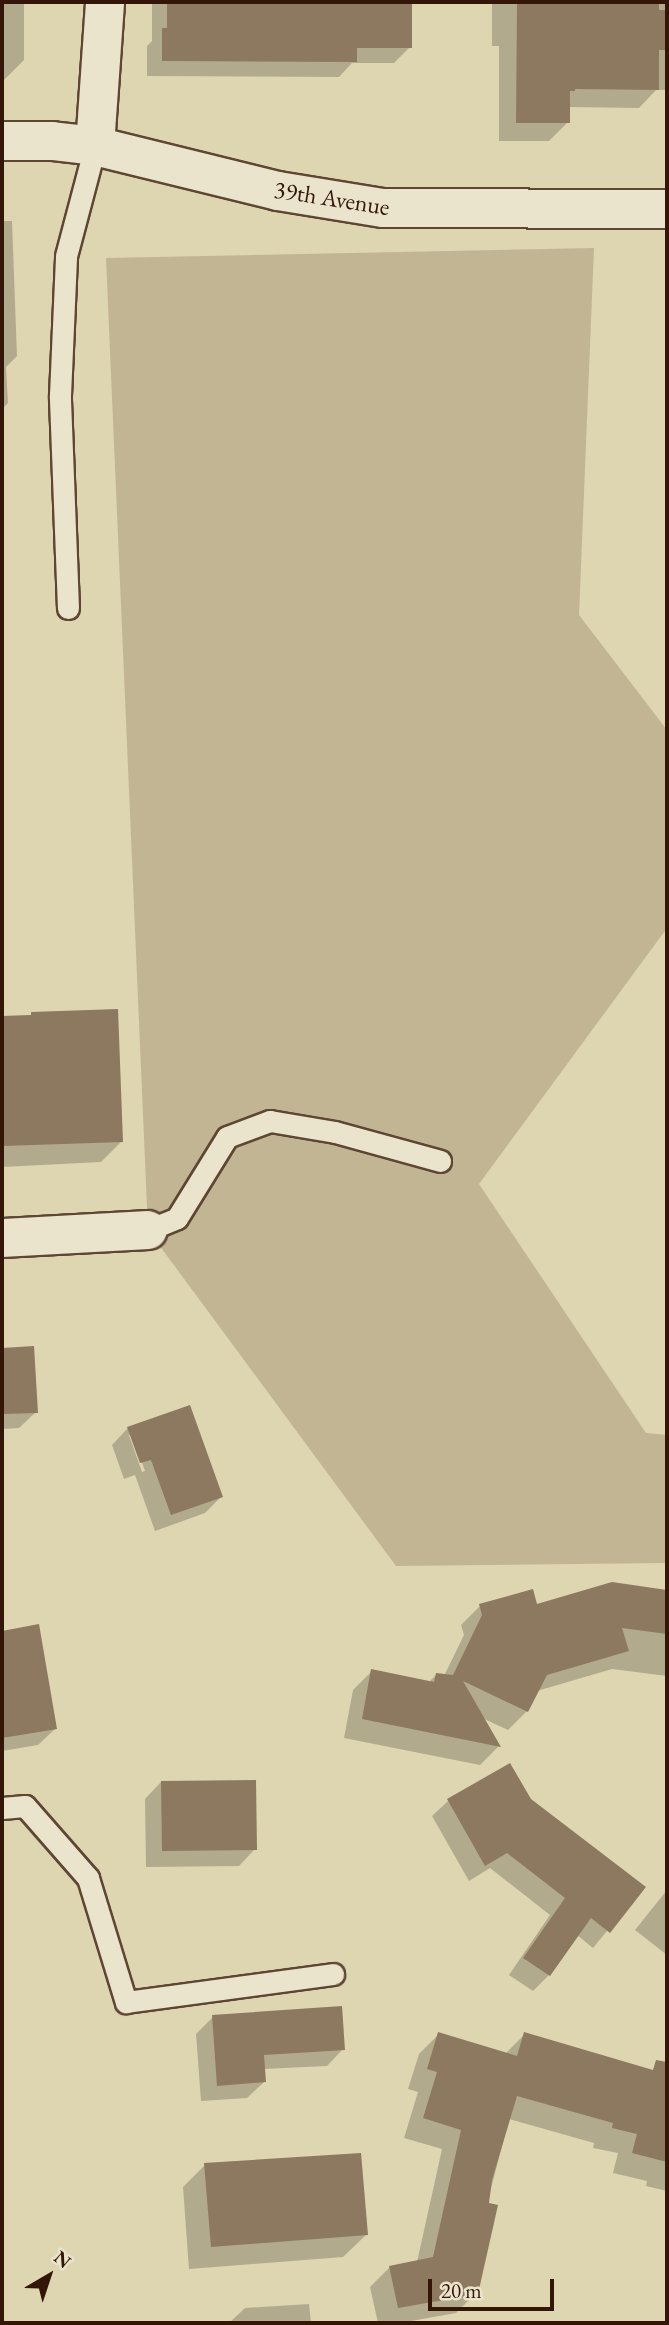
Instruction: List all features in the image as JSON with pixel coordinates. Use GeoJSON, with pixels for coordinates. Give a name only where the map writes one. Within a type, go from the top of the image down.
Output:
{"type":"FeatureCollection","features":[{"type":"Feature","properties":{"kind":"street"},"geometry":{"type":"LineString","coordinates":[[95,146],[105,2]]}},
{"type":"Feature","properties":{"kind":"street","name":"39th Avenue"},"geometry":{"type":"LineString","coordinates":[[2,141],[52,141],[95,146],[278,191],[383,208],[667,209]]}},
{"type":"Feature","properties":{"kind":"street"},"geometry":{"type":"LineString","coordinates":[[2,1238],[148,1230]]}},
{"type":"Feature","properties":{"kind":"lane"},"geometry":{"type":"LineString","coordinates":[[68,608],[60,395],[66,256],[95,146]]}},
{"type":"Feature","properties":{"kind":"lane"},"geometry":{"type":"LineString","coordinates":[[148,1230],[177,1218],[227,1137],[270,1121],[335,1132],[440,1161]]}},
{"type":"Feature","properties":{"kind":"lane"},"geometry":{"type":"LineString","coordinates":[[2,1808],[25,1806],[88,1878],[126,2002],[333,1974]]}},
{"type":"Feature","properties":{"kind":"shaded area"},"geometry":{"type":"Polygon","coordinates":[[[594,248],[579,615],[667,730],[667,928],[479,1184],[646,1433],[667,1435],[667,1563],[396,1566],[148,1230],[106,258],[594,248]]]}},
{"type":"Feature","properties":{"kind":"building"},"geometry":{"type":"Polygon","coordinates":[[[167,2],[412,2],[412,48],[357,48],[357,62],[162,61],[162,28],[167,28],[167,2]]]}},
{"type":"Feature","properties":{"kind":"building"},"geometry":{"type":"Polygon","coordinates":[[[517,2],[659,2],[659,10],[666,10],[666,50],[659,50],[659,90],[575,89],[570,91],[570,123],[516,123],[517,2]]]}},
{"type":"Feature","properties":{"kind":"building"},"geometry":{"type":"Polygon","coordinates":[[[118,1009],[123,1142],[2,1146],[2,1016],[31,1015],[31,1012],[118,1009]]]}},
{"type":"Feature","properties":{"kind":"building"},"geometry":{"type":"Polygon","coordinates":[[[34,1346],[38,1413],[2,1414],[2,1348],[34,1346]]]}},
{"type":"Feature","properties":{"kind":"building"},"geometry":{"type":"Polygon","coordinates":[[[190,1405],[223,1497],[171,1515],[151,1460],[140,1463],[127,1427],[190,1405]]]}},
{"type":"Feature","properties":{"kind":"building"},"geometry":{"type":"Polygon","coordinates":[[[612,1582],[667,1590],[667,1634],[622,1628],[629,1651],[547,1675],[528,1712],[463,1681],[501,1747],[362,1719],[371,1669],[434,1682],[436,1673],[453,1675],[482,1615],[479,1604],[533,1589],[537,1604],[612,1582]]]}},
{"type":"Feature","properties":{"kind":"building"},"geometry":{"type":"Polygon","coordinates":[[[39,1624],[57,1729],[2,1738],[2,1631],[39,1624]]]}},
{"type":"Feature","properties":{"kind":"building"},"geometry":{"type":"Polygon","coordinates":[[[510,1763],[531,1799],[646,1887],[610,1933],[591,1918],[550,1976],[523,1958],[565,1898],[507,1853],[485,1866],[447,1799],[510,1763]]]}},
{"type":"Feature","properties":{"kind":"building"},"geometry":{"type":"Polygon","coordinates":[[[256,1780],[257,1850],[162,1851],[161,1781],[256,1780]]]}},
{"type":"Feature","properties":{"kind":"building"},"geometry":{"type":"Polygon","coordinates":[[[342,2006],[345,2050],[264,2055],[266,2082],[217,2086],[212,2015],[342,2006]]]}},
{"type":"Feature","properties":{"kind":"building"},"geometry":{"type":"Polygon","coordinates":[[[438,2032],[517,2056],[524,2032],[653,2070],[656,2060],[667,2062],[667,2162],[632,2153],[637,2134],[612,2128],[613,2123],[517,2096],[492,2180],[489,2203],[498,2205],[478,2294],[398,2308],[389,2266],[433,2257],[461,2130],[423,2118],[437,2072],[427,2069],[438,2032]]]}},
{"type":"Feature","properties":{"kind":"building"},"geometry":{"type":"Polygon","coordinates":[[[361,2153],[368,2235],[211,2247],[204,2163],[361,2153]]]}}]}
